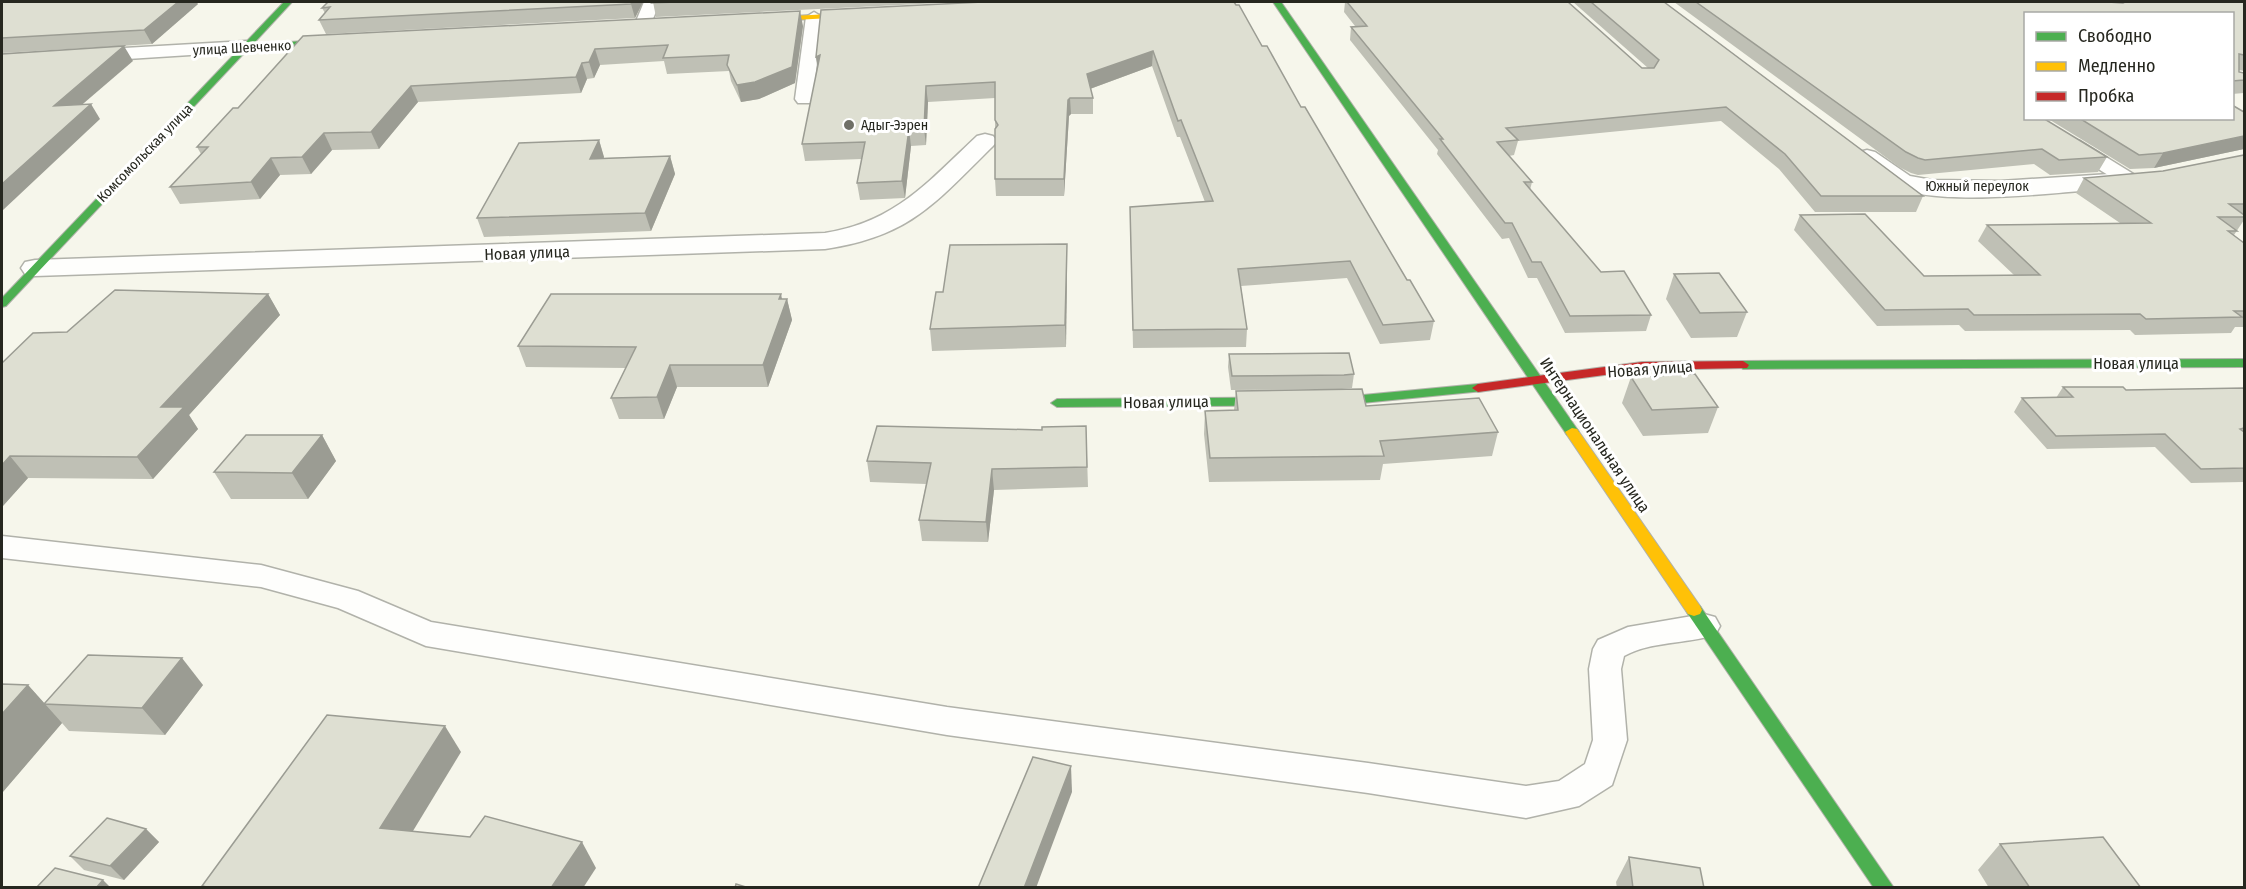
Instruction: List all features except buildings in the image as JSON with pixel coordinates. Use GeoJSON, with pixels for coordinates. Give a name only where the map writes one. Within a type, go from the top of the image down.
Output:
{"type":"FeatureCollection","features":[{"type":"Feature","properties":{"kind":"street","name":"Комсомольская улица"},"geometry":{"type":"LineString","coordinates":[[2,304],[288,2]]}},
{"type":"Feature","properties":{"kind":"street","name":"Интернациональная улица"},"geometry":{"type":"LineString","coordinates":[[1277,2],[1885,888]]}},
{"type":"Feature","properties":{"kind":"street"},"geometry":{"type":"LineString","coordinates":[[745,20],[884,13]]}},
{"type":"Feature","properties":{"kind":"street","name":"улица Шевченко"},"geometry":{"type":"LineString","coordinates":[[2,61],[351,42]]}},
{"type":"Feature","properties":{"kind":"street","name":"Новая улица"},"geometry":{"type":"LineString","coordinates":[[35,268],[825,242],[859,235],[906,213],[985,141]]}},
{"type":"Feature","properties":{"kind":"street","name":"Южный переулок"},"geometry":{"type":"LineString","coordinates":[[1851,145],[1902,181],[1932,188],[2001,189],[2154,177]]}},
{"type":"Feature","properties":{"kind":"street","name":"Новая улица"},"geometry":{"type":"LineString","coordinates":[[1058,403],[1342,401],[1539,381],[1642,366],[2244,363]]}},
{"type":"Feature","properties":{"kind":"lane"},"geometry":{"type":"LineString","coordinates":[[642,26],[652,2]]}},
{"type":"Feature","properties":{"kind":"lane"},"geometry":{"type":"LineString","coordinates":[[804,99],[814,17]]}},
{"type":"Feature","properties":{"kind":"lane"},"geometry":{"type":"LineString","coordinates":[[2061,138],[2128,179]]}},
{"type":"Feature","properties":{"kind":"lane"},"geometry":{"type":"LineString","coordinates":[[2,547],[261,576],[347,599],[426,634],[947,721],[1356,776],[1526,802],[1566,795],[1599,774],[1610,740],[1605,669],[1609,649],[1628,639],[1704,626]]}},
{"type":"Feature","properties":{"kind":"traffic: fast"},"geometry":{"type":"LineString","coordinates":[[2,304],[288,2]]}},
{"type":"Feature","properties":{"kind":"traffic: fast"},"geometry":{"type":"LineString","coordinates":[[1277,2],[1572,432]]}},
{"type":"Feature","properties":{"kind":"traffic: fast"},"geometry":{"type":"LineString","coordinates":[[246,47],[340,42]]}},
{"type":"Feature","properties":{"kind":"traffic: fast"},"geometry":{"type":"LineString","coordinates":[[1743,365],[2244,363]]}},
{"type":"Feature","properties":{"kind":"traffic: fast"},"geometry":{"type":"LineString","coordinates":[[1057,403],[1342,401],[1478,388]]}},
{"type":"Feature","properties":{"kind":"traffic: fast"},"geometry":{"type":"LineString","coordinates":[[1694,610],[1885,888]]}},
{"type":"Feature","properties":{"kind":"traffic: slow"},"geometry":{"type":"LineString","coordinates":[[757,20],[865,14]]}},
{"type":"Feature","properties":{"kind":"traffic: slow"},"geometry":{"type":"LineString","coordinates":[[1572,432],[1694,610]]}},
{"type":"Feature","properties":{"kind":"traffic: jam"},"geometry":{"type":"LineString","coordinates":[[1478,388],[1642,366],[1743,365]]}},
{"type":"Feature","properties":{"kind":"place","name":"Адыг-Ээрен"},"geometry":{"type":"Point","coordinates":[849,125]}}]}
